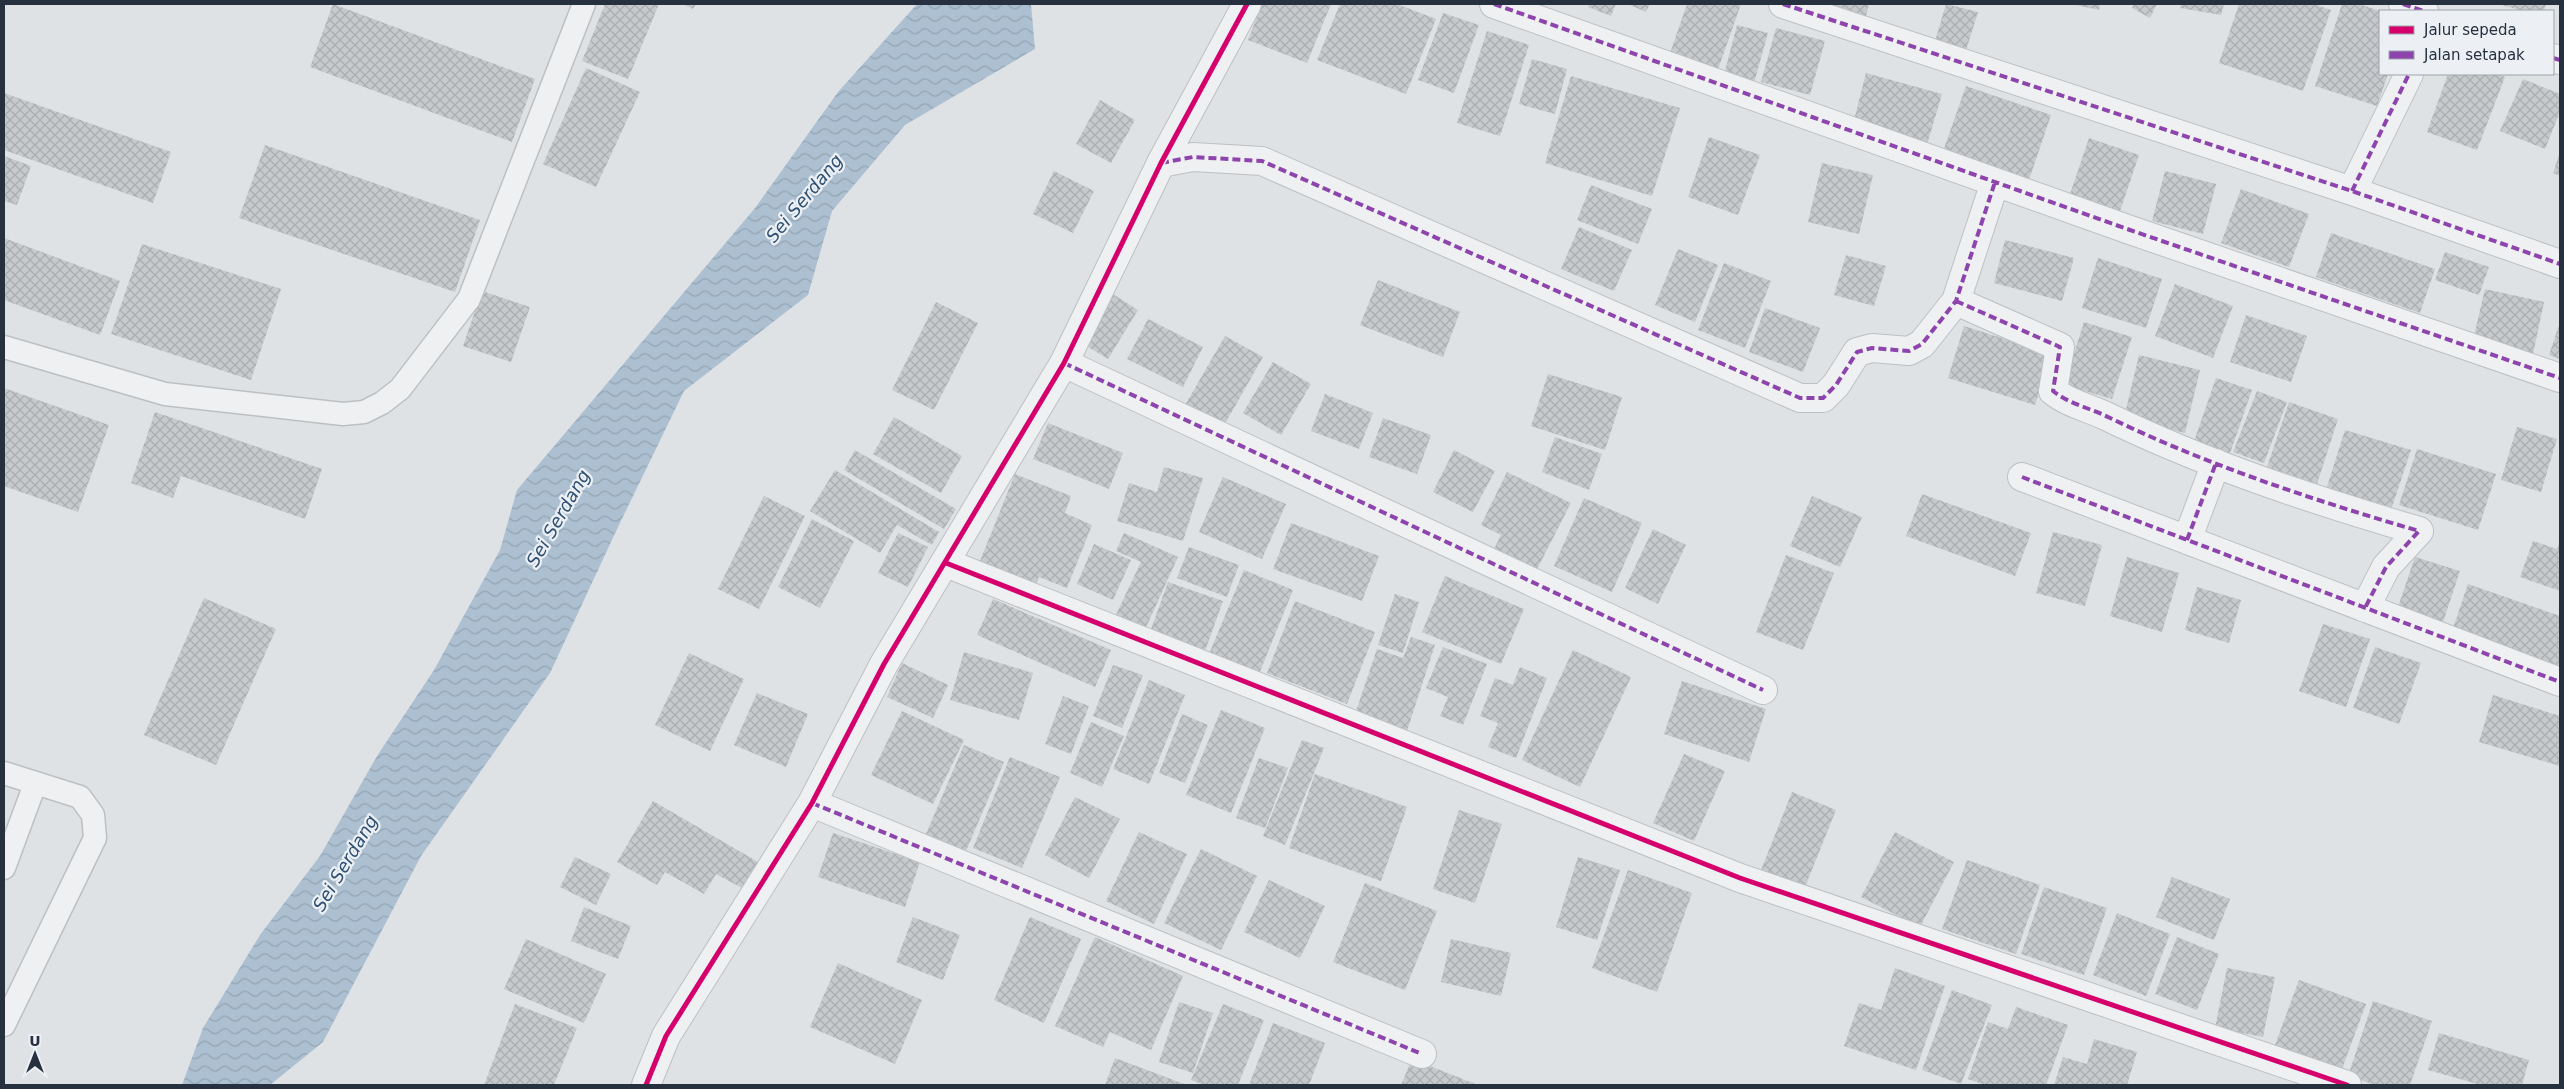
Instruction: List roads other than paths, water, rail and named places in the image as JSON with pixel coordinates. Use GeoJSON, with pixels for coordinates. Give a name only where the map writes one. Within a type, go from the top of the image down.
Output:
{"type":"FeatureCollection","features":[{"type":"Feature","properties":{"kind":"street"},"geometry":{"type":"LineString","coordinates":[[646,1085],[666,1036],[812,803],[884,664],[1064,363],[1161,163],[1247,4]]}},
{"type":"Feature","properties":{"kind":"street"},"geometry":{"type":"LineString","coordinates":[[1494,4],[1995,182],[2560,378]]}},
{"type":"Feature","properties":{"kind":"street"},"geometry":{"type":"LineString","coordinates":[[1783,4],[2352,191],[2560,264]]}},
{"type":"Feature","properties":{"kind":"street"},"geometry":{"type":"LineString","coordinates":[[2403,4],[2421,10]]}},
{"type":"Feature","properties":{"kind":"street"},"geometry":{"type":"LineString","coordinates":[[2352,191],[2409,75]]}},
{"type":"Feature","properties":{"kind":"street"},"geometry":{"type":"LineString","coordinates":[[1161,163],[1193,157],[1262,161],[1800,398],[1823,398],[1836,385],[1857,352],[1872,348],[1909,351],[1922,344],[1956,301],[1995,182]]}},
{"type":"Feature","properties":{"kind":"street"},"geometry":{"type":"LineString","coordinates":[[1956,301],[2060,347],[2053,392],[2064,400],[2086,406],[2216,463],[2324,503],[2419,531],[2386,567],[2365,608]]}},
{"type":"Feature","properties":{"kind":"street"},"geometry":{"type":"LineString","coordinates":[[1064,363],[1763,690]]}},
{"type":"Feature","properties":{"kind":"street"},"geometry":{"type":"LineString","coordinates":[[2187,540],[2216,463]]}},
{"type":"Feature","properties":{"kind":"street"},"geometry":{"type":"LineString","coordinates":[[2022,477],[2560,682]]}},
{"type":"Feature","properties":{"kind":"street"},"geometry":{"type":"LineString","coordinates":[[946,562],[1740,878],[2347,1085]]}},
{"type":"Feature","properties":{"kind":"street"},"geometry":{"type":"LineString","coordinates":[[812,803],[1422,1054]]}},
{"type":"Feature","properties":{"kind":"lane"},"geometry":{"type":"LineString","coordinates":[[4,347],[165,394],[343,414],[364,412],[382,403],[412,375],[469,299],[584,4]]}},
{"type":"Feature","properties":{"kind":"lane"},"geometry":{"type":"LineString","coordinates":[[4,773],[80,797],[93,815],[95,838],[4,1025]]}},
{"type":"Feature","properties":{"kind":"lane"},"geometry":{"type":"LineString","coordinates":[[4,868],[35,784]]}},
{"type":"Feature","properties":{"kind":"water","name":"Sei Serdang"},"geometry":{"type":"Polygon","coordinates":[[[917,4],[1031,4],[1035,49],[905,125],[832,211],[808,295],[684,391],[550,673],[421,856],[323,1042],[270,1085],[182,1085],[203,1028],[260,935],[320,856],[377,756],[434,670],[500,550],[517,490],[755,208],[838,92],[917,4]]]}}]}
